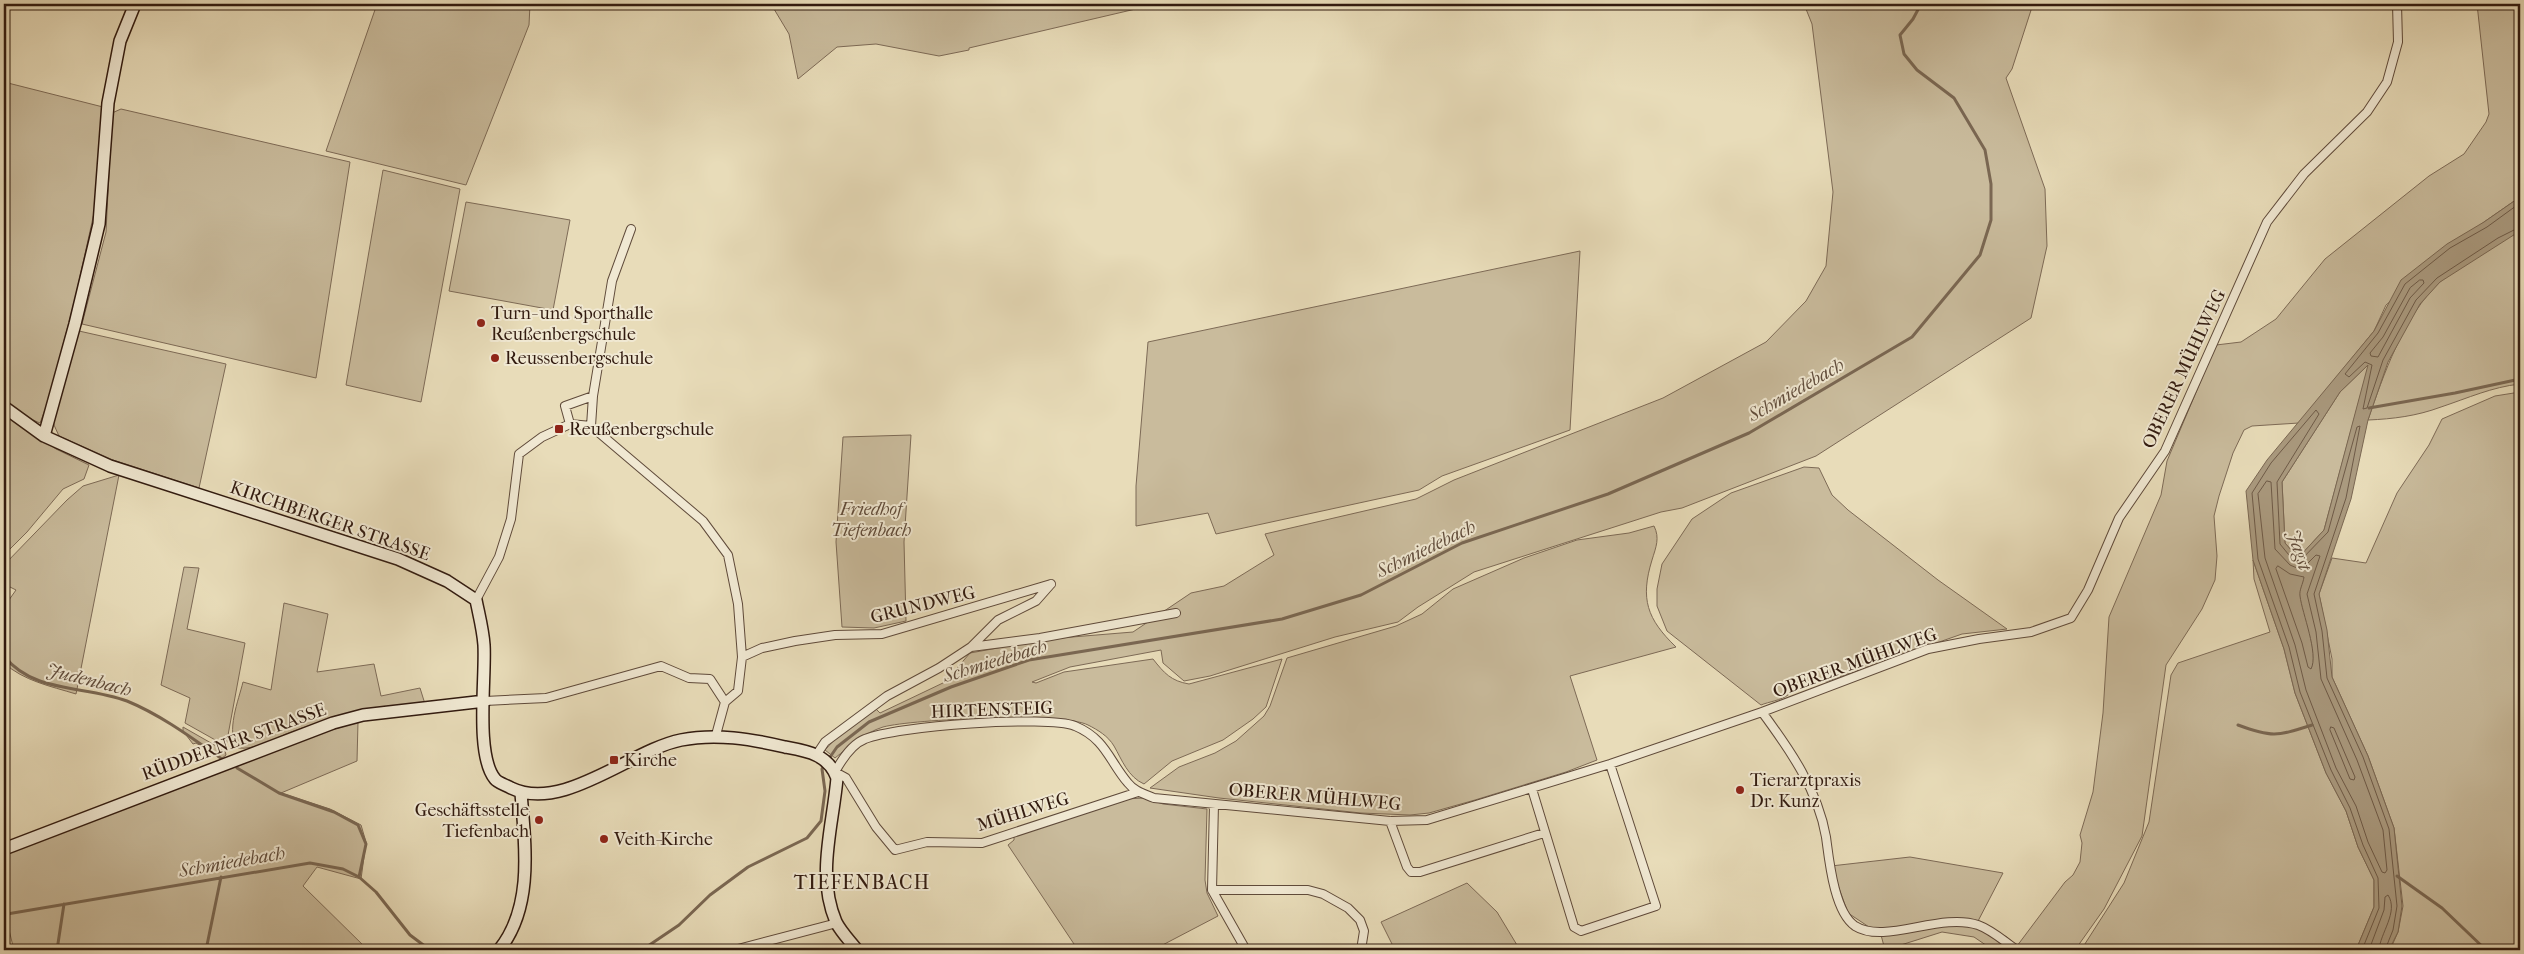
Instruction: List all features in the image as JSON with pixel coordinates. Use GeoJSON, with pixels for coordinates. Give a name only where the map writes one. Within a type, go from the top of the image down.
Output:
{"type":"FeatureCollection","features":[{"type":"Feature","properties":{"kind":"main road"},"geometry":{"type":"LineString","coordinates":[[44,436],[75,324],[99,224],[108,103],[120,41],[135,4]]}},
{"type":"Feature","properties":{"kind":"main road","name":"KIRCHBERGER STRASSE"},"geometry":{"type":"LineString","coordinates":[[4,407],[44,436],[110,466],[398,559],[447,581],[476,600]]}},
{"type":"Feature","properties":{"kind":"main road"},"geometry":{"type":"LineString","coordinates":[[476,600],[484,644],[485,700],[483,734],[487,763],[495,780],[521,793],[548,793],[579,784],[679,740],[716,736],[763,742],[819,755],[833,769],[837,778],[826,868],[827,890],[837,923],[857,950]]}},
{"type":"Feature","properties":{"kind":"main road","name":"RÜDDERNER STRASSE"},"geometry":{"type":"LineString","coordinates":[[4,849],[333,724],[363,715],[485,700]]}},
{"type":"Feature","properties":{"kind":"main road"},"geometry":{"type":"LineString","coordinates":[[499,950],[514,924],[523,900],[524,836],[521,793]]}},
{"type":"Feature","properties":{"kind":"street","name":"OBERER MÜHLWEG"},"geometry":{"type":"LineString","coordinates":[[1138,792],[1154,798],[1214,804],[1390,821],[1426,820],[1610,764],[1762,712],[1928,649],[1979,639],[2031,632],[2071,618],[2088,590],[2119,518],[2165,451],[2267,222],[2304,174],[2367,112],[2387,82],[2398,42],[2397,4]]}},
{"type":"Feature","properties":{"kind":"street"},"geometry":{"type":"LineString","coordinates":[[592,426],[593,396],[612,281],[630,229]]}},
{"type":"Feature","properties":{"kind":"street"},"geometry":{"type":"LineString","coordinates":[[570,424],[565,406],[593,396]]}},
{"type":"Feature","properties":{"kind":"street"},"geometry":{"type":"LineString","coordinates":[[476,600],[498,557],[511,519],[518,454],[542,437],[570,424],[592,426],[703,521],[728,555],[738,604],[742,657],[738,692],[725,702],[716,736]]}},
{"type":"Feature","properties":{"kind":"street","name":"GRUNDWEG"},"geometry":{"type":"LineString","coordinates":[[742,657],[762,648],[795,640],[882,634],[1051,584],[1036,601],[998,620],[970,647]]}},
{"type":"Feature","properties":{"kind":"street"},"geometry":{"type":"LineString","coordinates":[[819,755],[825,742],[886,696],[939,668],[970,647],[1040,638],[1176,613]]}},
{"type":"Feature","properties":{"kind":"street"},"geometry":{"type":"LineString","coordinates":[[485,700],[546,698],[660,666],[689,678],[710,679],[725,702]]}},
{"type":"Feature","properties":{"kind":"street"},"geometry":{"type":"LineString","coordinates":[[1762,712],[1797,760],[1810,788],[1826,835],[1829,867],[1834,887],[1842,908],[1854,926],[1880,933],[1946,920],[1979,925],[2017,950]]}},
{"type":"Feature","properties":{"kind":"street","name":"HIRTENSTEIG"},"geometry":{"type":"LineString","coordinates":[[833,769],[863,739],[909,729],[1038,722],[1061,723],[1075,726],[1101,743],[1128,784],[1138,792]]}},
{"type":"Feature","properties":{"kind":"street"},"geometry":{"type":"LineString","coordinates":[[1532,789],[1574,927],[1581,932],[1656,906],[1610,764]]}},
{"type":"Feature","properties":{"kind":"street","name":"MÜHLWEG"},"geometry":{"type":"LineString","coordinates":[[833,769],[846,778],[876,827],[895,850],[927,842],[982,843],[1138,792]]}},
{"type":"Feature","properties":{"kind":"street"},"geometry":{"type":"LineString","coordinates":[[1214,804],[1212,890],[1246,950]]}},
{"type":"Feature","properties":{"kind":"street"},"geometry":{"type":"LineString","coordinates":[[1390,821],[1407,867],[1411,872],[1420,872],[1544,833]]}},
{"type":"Feature","properties":{"kind":"street"},"geometry":{"type":"LineString","coordinates":[[1212,890],[1308,890],[1323,894],[1348,908],[1360,920],[1364,932],[1361,950]]}},
{"type":"Feature","properties":{"kind":"street"},"geometry":{"type":"LineString","coordinates":[[734,950],[837,923]]}},
{"type":"Feature","properties":{"kind":"green space"},"geometry":{"type":"Polygon","coordinates":[[[377,4],[530,4],[529,25],[466,185],[326,151],[377,4]]]}},
{"type":"Feature","properties":{"kind":"green space"},"geometry":{"type":"Polygon","coordinates":[[[771,4],[1157,4],[939,56],[876,44],[837,47],[798,79],[789,34],[771,4]]]}},
{"type":"Feature","properties":{"kind":"green space"},"geometry":{"type":"Polygon","coordinates":[[[1804,4],[2033,4],[2012,69],[2006,78],[2045,189],[2047,246],[2031,318],[1816,456],[1682,508],[1661,512],[1474,572],[1418,607],[1398,622],[1335,637],[1210,676],[1184,681],[1163,663],[1161,650],[1070,667],[1032,682],[1036,683],[1064,672],[1153,659],[1168,676],[1189,684],[1282,659],[1266,707],[1253,719],[1223,740],[1172,761],[1144,784],[1130,773],[1112,742],[1106,736],[1088,725],[1073,721],[987,718],[924,721],[883,727],[858,740],[835,758],[825,750],[846,727],[876,709],[880,713],[945,682],[970,653],[1048,639],[1133,632],[1191,593],[1224,586],[1274,555],[1265,534],[1416,499],[1454,480],[1663,398],[1766,342],[1806,301],[1826,266],[1833,192],[1812,24],[1804,4]]]}},
{"type":"Feature","properties":{"kind":"green space"},"geometry":{"type":"Polygon","coordinates":[[[2477,4],[2520,4],[2520,197],[2484,222],[2386,305],[2374,331],[2299,423],[2252,426],[2244,430],[2233,453],[2214,516],[2217,556],[2215,580],[2202,609],[2166,665],[2142,836],[2104,909],[2075,950],[1993,950],[1974,937],[1942,932],[1885,950],[1881,935],[1848,913],[1831,866],[1910,857],[2003,873],[1977,923],[2007,937],[2017,946],[2065,882],[2073,875],[2080,862],[2082,843],[2080,835],[2093,792],[2103,713],[2109,617],[2161,495],[2167,461],[2216,345],[2241,342],[2276,319],[2325,259],[2429,176],[2464,154],[2486,122],[2489,114],[2477,4]]]}},
{"type":"Feature","properties":{"kind":"green space"},"geometry":{"type":"Polygon","coordinates":[[[4,82],[103,107],[96,204],[75,299],[48,402],[40,423],[24,416],[4,399],[4,82]]]}},
{"type":"Feature","properties":{"kind":"green space"},"geometry":{"type":"Polygon","coordinates":[[[121,109],[350,162],[316,378],[82,324],[106,232],[112,113],[121,109]]]}},
{"type":"Feature","properties":{"kind":"green space"},"geometry":{"type":"Polygon","coordinates":[[[383,170],[460,189],[421,402],[346,385],[383,170]]]}},
{"type":"Feature","properties":{"kind":"green space"},"geometry":{"type":"Polygon","coordinates":[[[466,202],[570,220],[553,310],[449,291],[466,202]]]}},
{"type":"Feature","properties":{"kind":"green space"},"geometry":{"type":"Polygon","coordinates":[[[2520,231],[2520,384],[2490,390],[2423,413],[2396,418],[2368,420],[2396,347],[2405,329],[2427,296],[2440,282],[2458,268],[2520,231]]]}},
{"type":"Feature","properties":{"kind":"green space"},"geometry":{"type":"Polygon","coordinates":[[[1580,251],[1570,430],[1442,476],[1419,490],[1216,534],[1208,513],[1136,526],[1136,486],[1148,342],[1580,251]]]}},
{"type":"Feature","properties":{"kind":"green space"},"geometry":{"type":"Polygon","coordinates":[[[79,331],[226,364],[199,488],[113,460],[59,436],[53,417],[79,331]]]}},
{"type":"Feature","properties":{"kind":"green space"},"geometry":{"type":"Polygon","coordinates":[[[2369,364],[2324,530],[2298,558],[2285,543],[2282,482],[2340,392],[2369,364]]]}},
{"type":"Feature","properties":{"kind":"green space"},"geometry":{"type":"Polygon","coordinates":[[[2520,392],[2520,950],[2390,950],[2398,932],[2403,906],[2394,828],[2368,756],[2332,677],[2332,659],[2319,594],[2332,558],[2366,563],[2397,493],[2429,445],[2442,419],[2495,396],[2520,392]]]}},
{"type":"Feature","properties":{"kind":"green space"},"geometry":{"type":"Polygon","coordinates":[[[4,412],[56,449],[89,465],[84,479],[63,489],[27,532],[4,555],[4,412]]]}},
{"type":"Feature","properties":{"kind":"green space","name":"Friedhof Tiefenbach"},"geometry":{"type":"Polygon","coordinates":[[[911,435],[904,542],[906,621],[874,628],[842,627],[836,542],[843,437],[911,435]]]}},
{"type":"Feature","properties":{"kind":"green space"},"geometry":{"type":"Polygon","coordinates":[[[1804,467],[1819,468],[1832,495],[1848,510],[1938,580],[2007,629],[1962,634],[1828,681],[1806,685],[1785,697],[1761,705],[1667,631],[1657,606],[1657,589],[1662,564],[1692,519],[1731,493],[1804,467]]]}},
{"type":"Feature","properties":{"kind":"green space"},"geometry":{"type":"Polygon","coordinates":[[[119,475],[76,694],[29,679],[4,663],[4,607],[16,590],[4,584],[4,565],[83,486],[119,475]]]}},
{"type":"Feature","properties":{"kind":"green space"},"geometry":{"type":"Polygon","coordinates":[[[1654,526],[1657,543],[1648,574],[1647,597],[1649,608],[1658,627],[1676,647],[1570,676],[1597,760],[1566,772],[1475,800],[1429,813],[1410,815],[1361,813],[1219,798],[1150,788],[1179,767],[1215,753],[1236,741],[1264,716],[1270,706],[1287,658],[1396,626],[1422,614],[1453,589],[1524,558],[1577,540],[1629,533],[1654,526]]]}},
{"type":"Feature","properties":{"kind":"green space"},"geometry":{"type":"Polygon","coordinates":[[[2253,560],[2284,649],[2295,693],[2326,773],[2346,811],[2358,847],[2374,880],[2374,907],[2356,950],[2081,950],[2124,883],[2149,822],[2171,675],[2178,663],[2270,632],[2254,579],[2253,560]]]}},
{"type":"Feature","properties":{"kind":"green space"},"geometry":{"type":"Polygon","coordinates":[[[184,567],[199,568],[187,629],[245,643],[226,746],[185,723],[190,698],[161,685],[184,567]]]}},
{"type":"Feature","properties":{"kind":"green space"},"geometry":{"type":"Polygon","coordinates":[[[284,603],[328,614],[317,672],[374,664],[381,696],[420,688],[425,704],[337,718],[303,728],[257,746],[238,748],[234,742],[233,725],[243,682],[271,690],[284,603]]]}},
{"type":"Feature","properties":{"kind":"green space"},"geometry":{"type":"Polygon","coordinates":[[[358,722],[357,761],[281,793],[330,809],[361,825],[366,842],[361,879],[317,867],[303,886],[368,950],[14,950],[4,910],[4,855],[305,738],[358,722]]]}},
{"type":"Feature","properties":{"kind":"green space"},"geometry":{"type":"Polygon","coordinates":[[[183,727],[225,751],[226,755],[221,759],[196,743],[193,744],[183,731],[183,727]]]}},
{"type":"Feature","properties":{"kind":"green space"},"geometry":{"type":"Polygon","coordinates":[[[1144,798],[1163,804],[1207,809],[1205,880],[1207,893],[1218,916],[1153,950],[1078,950],[1008,845],[1014,840],[1014,834],[1125,799],[1144,798]]]}},
{"type":"Feature","properties":{"kind":"green space"},"geometry":{"type":"Polygon","coordinates":[[[1467,883],[1497,912],[1520,950],[1395,950],[1381,922],[1467,883]]]}},
{"type":"Feature","properties":{"kind":"water"},"geometry":{"type":"Polygon","coordinates":[[[2520,197],[2520,231],[2440,282],[2420,304],[2388,362],[2368,420],[2351,499],[2319,594],[2327,630],[2332,677],[2368,756],[2394,828],[2402,906],[2398,932],[2389,950],[2356,950],[2374,907],[2374,880],[2358,847],[2346,811],[2326,773],[2295,693],[2284,649],[2253,560],[2246,491],[2267,460],[2374,331],[2401,280],[2447,244],[2484,222],[2520,197]],[[2368,365],[2340,392],[2282,482],[2285,543],[2298,558],[2324,530],[2368,365]]]}},
{"type":"Feature","properties":{"kind":"waterway","name":"Schmiedebach"},"geometry":{"type":"LineString","coordinates":[[828,760],[837,747],[869,722],[951,687],[1029,660],[1282,619],[1361,595],[1462,543],[1608,494],[1749,433],[1912,337],[1980,255],[1991,220],[1991,184],[1985,150],[1954,98],[1917,70],[1904,54],[1900,35],[1913,19],[1921,4]]}},
{"type":"Feature","properties":{"kind":"waterway"},"geometry":{"type":"LineString","coordinates":[[2369,408],[2520,379]]}},
{"type":"Feature","properties":{"kind":"waterway","name":"Judenbach"},"geometry":{"type":"LineString","coordinates":[[4,656],[16,668],[30,677],[45,683],[111,696],[140,707],[176,727],[222,759]]}},
{"type":"Feature","properties":{"kind":"waterway"},"geometry":{"type":"LineString","coordinates":[[2238,725],[2268,734],[2282,733],[2312,725]]}},
{"type":"Feature","properties":{"kind":"waterway","name":"Schmiedebach"},"geometry":{"type":"LineString","coordinates":[[642,950],[679,925],[710,895],[748,867],[807,838],[821,821],[825,791],[822,769],[825,765]]}},
{"type":"Feature","properties":{"kind":"waterway","name":"Judenbach"},"geometry":{"type":"LineString","coordinates":[[237,768],[279,793],[334,812],[358,825],[366,844],[359,877]]}},
{"type":"Feature","properties":{"kind":"waterway","name":"Schmiedebach"},"geometry":{"type":"LineString","coordinates":[[7,914],[310,863],[343,869],[359,877],[376,892],[410,935],[430,950]]}},
{"type":"Feature","properties":{"kind":"waterway"},"geometry":{"type":"LineString","coordinates":[[2397,876],[2442,908],[2486,950]]}},
{"type":"Feature","properties":{"kind":"waterway"},"geometry":{"type":"LineString","coordinates":[[206,950],[221,877]]}},
{"type":"Feature","properties":{"kind":"waterway"},"geometry":{"type":"LineString","coordinates":[[57,950],[64,904]]}},
{"type":"Feature","properties":{"kind":"place","name":"Turn- und Sporthalle Reußenbergschule"},"geometry":{"type":"Point","coordinates":[481,323]}},
{"type":"Feature","properties":{"kind":"place","name":"Reussenbergschule"},"geometry":{"type":"Point","coordinates":[495,358]}},
{"type":"Feature","properties":{"kind":"place","name":"Reußenbergschule"},"geometry":{"type":"Point","coordinates":[559,429]}},
{"type":"Feature","properties":{"kind":"place","name":"Kirche"},"geometry":{"type":"Point","coordinates":[614,760]}},
{"type":"Feature","properties":{"kind":"place","name":"Tierarztpraxis Dr. Kunz"},"geometry":{"type":"Point","coordinates":[1740,790]}},
{"type":"Feature","properties":{"kind":"place","name":"Geschäftsstelle Tiefenbach"},"geometry":{"type":"Point","coordinates":[539,820]}},
{"type":"Feature","properties":{"kind":"place","name":"Veith-Kirche"},"geometry":{"type":"Point","coordinates":[604,839]}},
{"type":"Feature","properties":{"kind":"district","name":"TIEFENBACH"},"geometry":{"type":"Point","coordinates":[862,882]}},
{"type":"Feature","properties":{"kind":"water label","name":"Jagst"},"geometry":{"type":"Point","coordinates":[2299,550]}}]}
